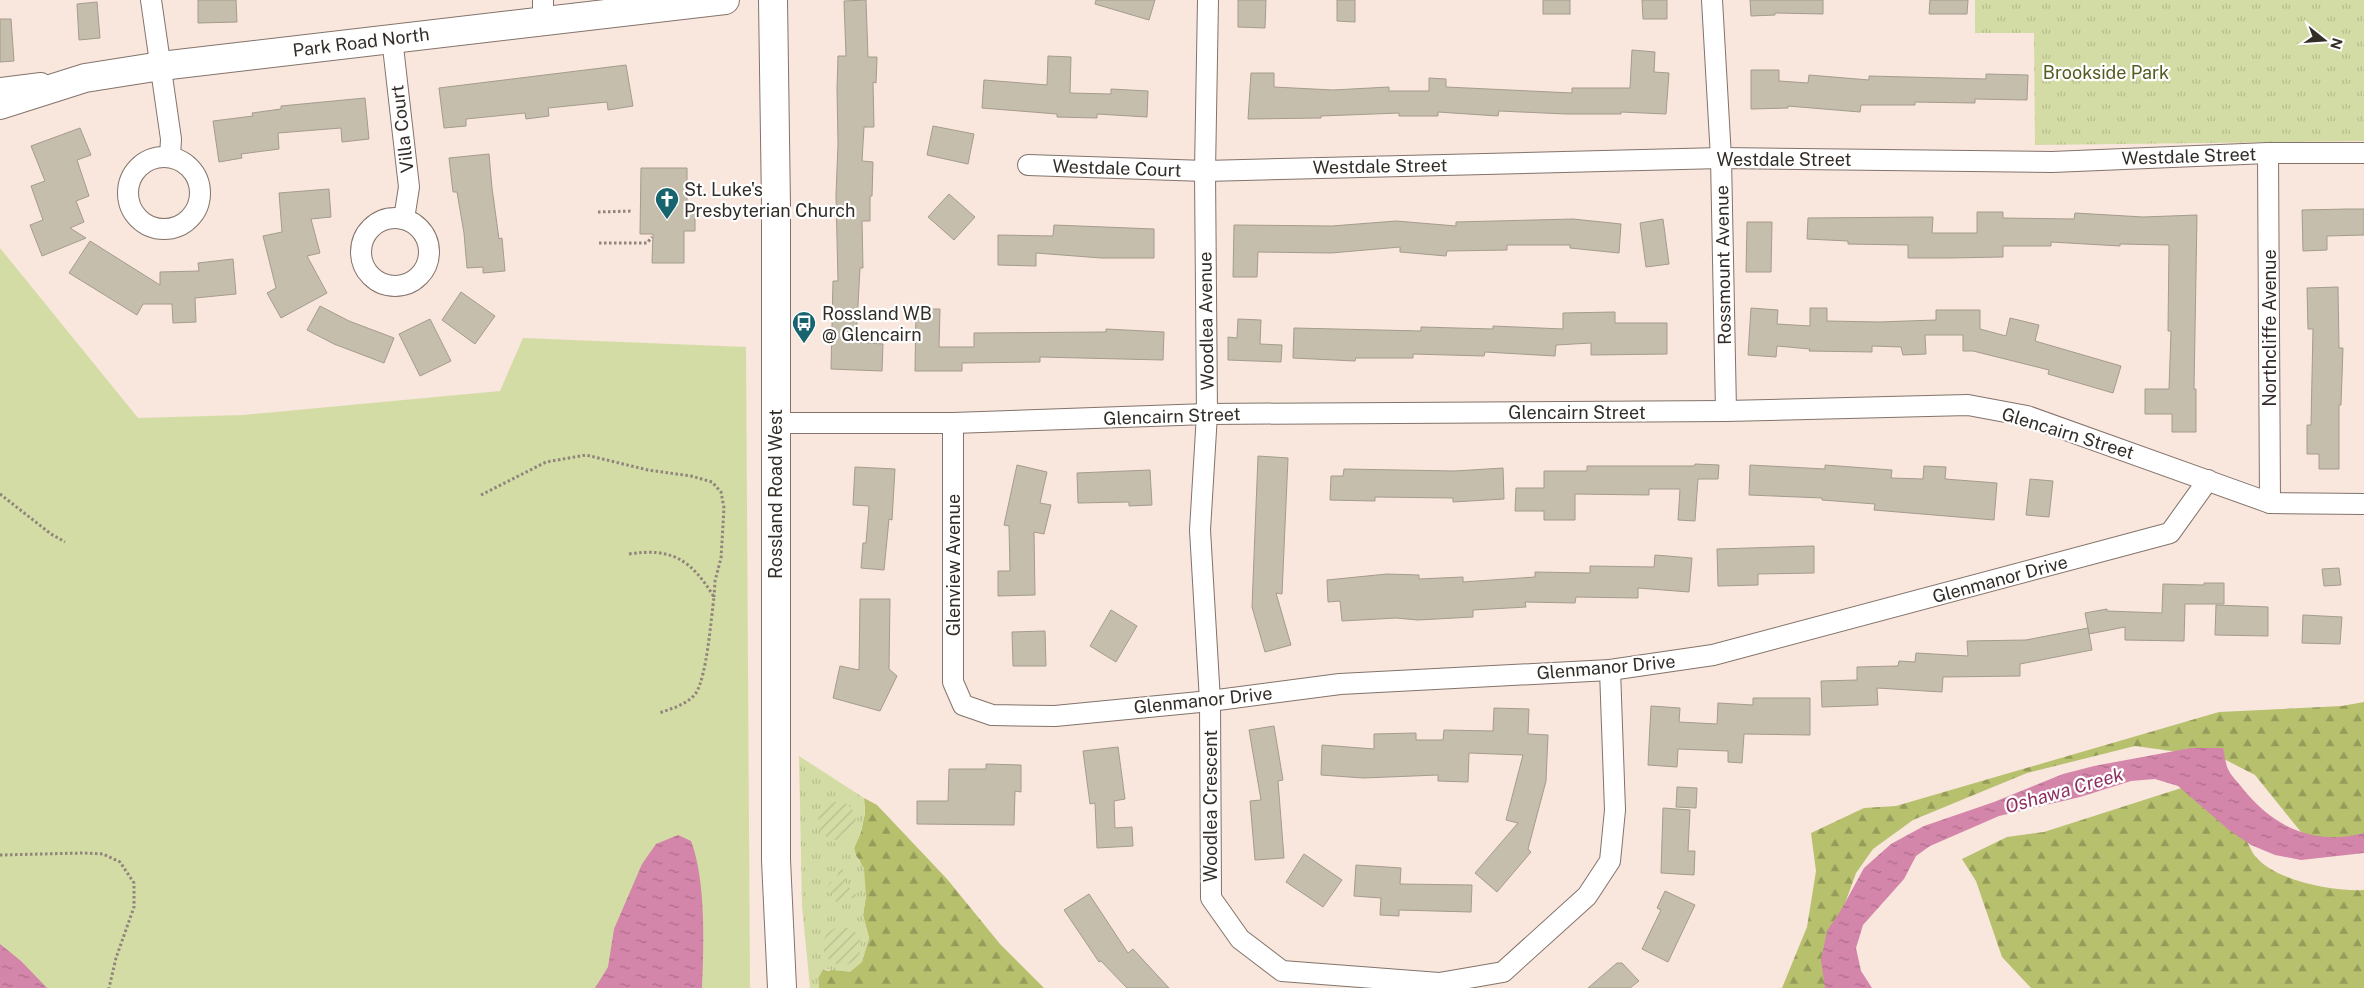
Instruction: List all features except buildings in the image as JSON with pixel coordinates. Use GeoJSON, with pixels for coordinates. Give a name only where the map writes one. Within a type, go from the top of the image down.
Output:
{"type":"FeatureCollection","features":[{"type":"Feature","properties":{"kind":"main road","name":"Park Road North"},"geometry":{"type":"LineString","coordinates":[[0,105],[85,78],[161,66],[392,38],[543,10],[725,0]]}},
{"type":"Feature","properties":{"kind":"main road","name":"Rossland Road West"},"geometry":{"type":"LineString","coordinates":[[773,0],[776,206],[774,424],[776,860],[782,988]]}},
{"type":"Feature","properties":{"kind":"street"},"geometry":{"type":"LineString","coordinates":[[151,0],[171,139],[170,157]]}},
{"type":"Feature","properties":{"kind":"street","name":"Woodlea Avenue"},"geometry":{"type":"LineString","coordinates":[[1208,0],[1205,171],[1207,414],[1200,530],[1210,701]]}},
{"type":"Feature","properties":{"kind":"street","name":"Rossmount Avenue"},"geometry":{"type":"LineString","coordinates":[[1712,0],[1720,158],[1726,411]]}},
{"type":"Feature","properties":{"kind":"street","name":"Villa Court"},"geometry":{"type":"LineString","coordinates":[[392,38],[409,187],[404,219]]}},
{"type":"Feature","properties":{"kind":"street"},"geometry":{"type":"LineString","coordinates":[[0,88],[85,78]]}},
{"type":"Feature","properties":{"kind":"street","name":"Westdale Street"},"geometry":{"type":"LineString","coordinates":[[1205,171],[1720,158],[2052,162],[2268,153],[2364,153]]}},
{"type":"Feature","properties":{"kind":"street","name":"Northcliffe Avenue"},"geometry":{"type":"LineString","coordinates":[[2268,153],[2270,503]]}},
{"type":"Feature","properties":{"kind":"street","name":"Westdale Court"},"geometry":{"type":"LineString","coordinates":[[1028,165],[1205,171]]}},
{"type":"Feature","properties":{"kind":"street","name":"Glencairn Street"},"geometry":{"type":"LineString","coordinates":[[774,424],[953,423],[1207,414],[1726,411],[1968,405],[2027,416],[2270,503],[2364,504]]}},
{"type":"Feature","properties":{"kind":"street","name":"Glenview Avenue"},"geometry":{"type":"LineString","coordinates":[[953,423],[953,682],[963,705]]}},
{"type":"Feature","properties":{"kind":"street","name":"Glenmanor Drive"},"geometry":{"type":"LineString","coordinates":[[963,705],[992,715],[1055,716],[1210,701],[1340,684],[1610,670],[1713,655],[2170,534],[2208,480]]}},
{"type":"Feature","properties":{"kind":"street","name":"Woodlea Crescent"},"geometry":{"type":"LineString","coordinates":[[1210,701],[1211,898],[1240,939],[1282,970],[1439,983],[1503,972],[1587,896],[1610,861],[1615,810],[1610,670]]}},
{"type":"Feature","properties":{"kind":"path"},"geometry":{"type":"LineString","coordinates":[[598,212],[633,211]]}},
{"type":"Feature","properties":{"kind":"path"},"geometry":{"type":"LineString","coordinates":[[599,243],[647,243],[652,237]]}},
{"type":"Feature","properties":{"kind":"path"},"geometry":{"type":"LineString","coordinates":[[481,495],[546,462],[586,455],[648,470],[691,476],[712,482],[721,492],[724,508],[721,558],[715,581],[705,662],[696,693],[679,706],[659,713]]}},
{"type":"Feature","properties":{"kind":"path"},"geometry":{"type":"LineString","coordinates":[[0,494],[51,534],[65,542]]}},
{"type":"Feature","properties":{"kind":"path"},"geometry":{"type":"LineString","coordinates":[[629,554],[658,552],[693,567],[714,597]]}},
{"type":"Feature","properties":{"kind":"path"},"geometry":{"type":"LineString","coordinates":[[0,855],[104,854],[120,862],[134,883],[134,907],[116,958],[109,988]]}},
{"type":"Feature","properties":{"kind":"green space","name":"Brookside Park"},"geometry":{"type":"Polygon","coordinates":[[[1975,0],[2364,0],[2364,141],[2035,145],[2034,33],[1975,33],[1975,0]]]}},
{"type":"Feature","properties":{"kind":"green space"},"geometry":{"type":"Polygon","coordinates":[[[0,248],[138,418],[243,415],[500,391],[523,338],[746,347],[750,988],[0,988],[0,248]]]}},
{"type":"Feature","properties":{"kind":"green space"},"geometry":{"type":"Polygon","coordinates":[[[2364,702],[2364,844],[2305,837],[2255,775],[2222,758],[2135,746],[2027,773],[1913,820],[1873,849],[1856,873],[1829,947],[1834,988],[1782,988],[1807,927],[1816,871],[1811,833],[1864,808],[1896,806],[2219,712],[2342,706],[2364,702]]]}},
{"type":"Feature","properties":{"kind":"green space"},"geometry":{"type":"Polygon","coordinates":[[[799,756],[864,798],[865,813],[861,832],[854,848],[856,856],[864,868],[866,896],[863,915],[869,938],[862,962],[850,972],[823,969],[818,978],[819,988],[810,988],[802,906],[799,756]]]}},
{"type":"Feature","properties":{"kind":"green space"},"geometry":{"type":"Polygon","coordinates":[[[2197,783],[2229,797],[2253,853],[2265,865],[2277,873],[2291,879],[2322,887],[2364,890],[2364,988],[2031,988],[2002,957],[1976,881],[1962,859],[2007,837],[2044,832],[2197,783]]]}},
{"type":"Feature","properties":{"kind":"green space"},"geometry":{"type":"Polygon","coordinates":[[[864,798],[877,805],[947,879],[1000,944],[1044,988],[819,988],[818,978],[823,969],[828,971],[862,961],[869,938],[863,915],[866,896],[860,861],[856,856],[854,848],[861,832],[865,813],[864,798]]]}},
{"type":"Feature","properties":{"kind":"green space"},"geometry":{"type":"Polygon","coordinates":[[[837,802],[850,808],[856,821],[850,834],[837,840],[824,834],[818,821],[824,808],[837,802]]]}},
{"type":"Feature","properties":{"kind":"green space"},"geometry":{"type":"Polygon","coordinates":[[[842,869],[845,872],[846,884],[858,897],[855,899],[847,896],[844,900],[836,902],[832,897],[834,893],[828,892],[826,889],[830,882],[837,881],[838,872],[842,869]]]}},
{"type":"Feature","properties":{"kind":"green space"},"geometry":{"type":"Polygon","coordinates":[[[842,927],[856,932],[861,946],[856,960],[842,965],[828,960],[823,946],[828,932],[842,927]]]}},
{"type":"Feature","properties":{"kind":"water","name":"Oshawa Creek"},"geometry":{"type":"Polygon","coordinates":[[[2191,748],[2223,748],[2232,776],[2255,803],[2282,823],[2312,835],[2328,837],[2364,833],[2364,853],[2301,860],[2275,855],[2251,845],[2229,830],[2178,786],[2155,779],[2131,781],[2080,797],[1999,816],[1930,846],[1916,856],[1904,879],[1863,925],[1856,948],[1861,971],[1872,988],[1825,988],[1821,960],[1827,931],[1864,868],[1891,844],[1924,826],[1994,802],[2063,774],[2094,766],[2191,748]]]}},
{"type":"Feature","properties":{"kind":"water"},"geometry":{"type":"Polygon","coordinates":[[[678,835],[691,841],[696,857],[702,894],[702,988],[595,988],[608,967],[614,929],[642,864],[656,844],[678,835]]]}},
{"type":"Feature","properties":{"kind":"water"},"geometry":{"type":"Polygon","coordinates":[[[0,944],[21,961],[47,988],[0,988],[0,944]]]}},
{"type":"Feature","properties":{"kind":"place","name":"St. Luke's Presbyterian Church"},"geometry":{"type":"Point","coordinates":[667,220]}},
{"type":"Feature","properties":{"kind":"place","name":"Rossland WB @ Glencairn"},"geometry":{"type":"Point","coordinates":[804,344]}}]}
